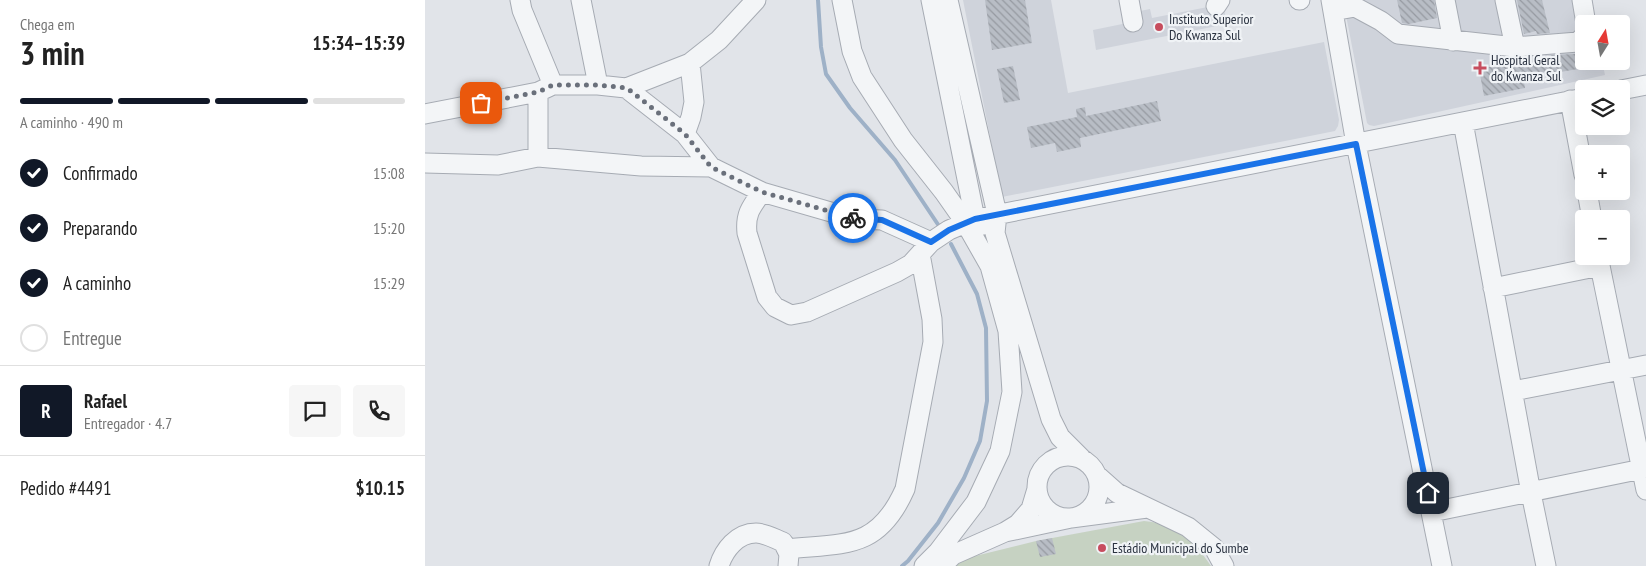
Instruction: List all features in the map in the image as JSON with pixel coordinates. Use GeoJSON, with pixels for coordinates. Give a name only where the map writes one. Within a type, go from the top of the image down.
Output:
{"type":"FeatureCollection","features":[{"type":"Feature","properties":{"kind":"street"},"geometry":{"type":"LineString","coordinates":[[520,0],[545,88],[538,157]]}},
{"type":"Feature","properties":{"kind":"street"},"geometry":{"type":"LineString","coordinates":[[581,0],[598,85]]}},
{"type":"Feature","properties":{"kind":"street"},"geometry":{"type":"LineString","coordinates":[[425,114],[545,88],[598,85],[627,88],[690,63],[719,40],[756,0]]}},
{"type":"Feature","properties":{"kind":"street"},"geometry":{"type":"LineString","coordinates":[[841,0],[852,51],[861,77],[903,140],[944,192],[970,220],[995,233]]}},
{"type":"Feature","properties":{"kind":"street"},"geometry":{"type":"LineString","coordinates":[[924,566],[938,552],[976,502],[1000,452],[1011,392],[1008,331],[990,266],[970,220],[931,0]]}},
{"type":"Feature","properties":{"kind":"street"},"geometry":{"type":"LineString","coordinates":[[948,0],[997,214],[995,233],[1051,419],[1060,437],[1081,458],[1091,465],[1099,477],[1117,493],[1188,527],[1214,548],[1225,566]]}},
{"type":"Feature","properties":{"kind":"street"},"geometry":{"type":"LineString","coordinates":[[1129,0],[1133,22]]}},
{"type":"Feature","properties":{"kind":"street"},"geometry":{"type":"LineString","coordinates":[[1445,0],[1453,41]]}},
{"type":"Feature","properties":{"kind":"street"},"geometry":{"type":"LineString","coordinates":[[1505,0],[1515,47]]}},
{"type":"Feature","properties":{"kind":"street"},"geometry":{"type":"LineString","coordinates":[[1582,0],[1584,15]]}},
{"type":"Feature","properties":{"kind":"street"},"geometry":{"type":"LineString","coordinates":[[1442,566],[1356,144],[1332,5],[1355,6],[1381,21],[1398,34],[1515,47],[1575,42]]}},
{"type":"Feature","properties":{"kind":"street"},"geometry":{"type":"LineString","coordinates":[[685,134],[694,102],[690,63]]}},
{"type":"Feature","properties":{"kind":"street"},"geometry":{"type":"LineString","coordinates":[[1630,88],[1646,85]]}},
{"type":"Feature","properties":{"kind":"street"},"geometry":{"type":"LineString","coordinates":[[627,88],[685,134],[711,167]]}},
{"type":"Feature","properties":{"kind":"street"},"geometry":{"type":"LineString","coordinates":[[762,192],[748,212],[747,233],[767,297],[775,307],[791,315],[807,312],[897,272],[911,264],[925,248],[949,230],[970,220],[1575,99]]}},
{"type":"Feature","properties":{"kind":"street"},"geometry":{"type":"LineString","coordinates":[[1463,122],[1531,492],[1547,566]]}},
{"type":"Feature","properties":{"kind":"street"},"geometry":{"type":"LineString","coordinates":[[425,163],[498,165],[538,157],[641,166],[711,167],[762,192],[855,219],[882,220],[925,248]]}},
{"type":"Feature","properties":{"kind":"street"},"geometry":{"type":"LineString","coordinates":[[719,566],[722,556],[740,536],[757,533],[783,542],[788,558],[852,542],[876,531],[890,517],[905,489],[933,342],[925,248]]}},
{"type":"Feature","properties":{"kind":"street"},"geometry":{"type":"LineString","coordinates":[[1493,288],[1583,265]]}},
{"type":"Feature","properties":{"kind":"street"},"geometry":{"type":"LineString","coordinates":[[1600,265],[1646,490]]}},
{"type":"Feature","properties":{"kind":"street"},"geometry":{"type":"LineString","coordinates":[[1513,391],[1646,365]]}},
{"type":"Feature","properties":{"kind":"street"},"geometry":{"type":"LineString","coordinates":[[942,566],[953,555],[1005,532],[1018,524],[1031,509],[1038,478],[1046,464],[1051,419]]}},
{"type":"Feature","properties":{"kind":"street"},"geometry":{"type":"LineString","coordinates":[[1046,464],[1064,456],[1081,458]]}},
{"type":"Feature","properties":{"kind":"street"},"geometry":{"type":"LineString","coordinates":[[1432,512],[1642,469]]}},
{"type":"Feature","properties":{"kind":"street"},"geometry":{"type":"LineString","coordinates":[[1005,532],[1081,516],[1094,506],[1100,486],[1099,477]]}},
{"type":"Feature","properties":{"kind":"street"},"geometry":{"type":"LineString","coordinates":[[1037,488],[1039,499],[1054,515],[1071,518],[1147,508]]}},
{"type":"Feature","properties":{"kind":"shaded area"},"geometry":{"type":"Polygon","coordinates":[[[963,0],[1051,0],[1068,93],[1324,42],[1339,120],[1338,126],[1335,131],[1002,197],[963,0]]]}},
{"type":"Feature","properties":{"kind":"shaded area","name":"Hospital Geral do Kwanza Sul"},"geometry":{"type":"Polygon","coordinates":[[[1343,0],[1591,0],[1594,15],[1575,15],[1575,70],[1604,70],[1605,75],[1575,80],[1575,82],[1374,126],[1367,123],[1343,0]]]}},
{"type":"Feature","properties":{"kind":"shaded area","name":"Instituto Superior Do Kwanza Sul"},"geometry":{"type":"Polygon","coordinates":[[[1223,4],[1227,24],[1096,50],[1093,30],[1142,20],[1140,11],[1150,9],[1152,18],[1223,4]]]}},
{"type":"Feature","properties":{"kind":"green space","name":"Estádio Municipal do Sumbe"},"geometry":{"type":"Polygon","coordinates":[[[1144,521],[1166,526],[1183,535],[1198,548],[1211,566],[956,566],[955,561],[1036,541],[1144,521]]]}},
{"type":"Feature","properties":{"kind":"building"},"geometry":{"type":"Polygon","coordinates":[[[985,0],[1025,0],[1032,43],[992,50],[985,0]]]}},
{"type":"Feature","properties":{"kind":"building"},"geometry":{"type":"Polygon","coordinates":[[[1397,0],[1434,0],[1437,18],[1409,24],[1402,23],[1397,0]]]}},
{"type":"Feature","properties":{"kind":"building"},"geometry":{"type":"Polygon","coordinates":[[[1517,0],[1542,0],[1550,33],[1537,34],[1536,31],[1524,34],[1517,0]]]}},
{"type":"Feature","properties":{"kind":"building"},"geometry":{"type":"Polygon","coordinates":[[[1575,54],[1575,70],[1560,72],[1562,79],[1547,82],[1545,72],[1523,76],[1525,88],[1484,96],[1479,69],[1552,55],[1575,54]]]}},
{"type":"Feature","properties":{"kind":"building"},"geometry":{"type":"Polygon","coordinates":[[[1013,66],[1020,100],[1004,103],[997,69],[1013,66]]]}},
{"type":"Feature","properties":{"kind":"building"},"geometry":{"type":"Polygon","coordinates":[[[1157,101],[1161,121],[1080,138],[1081,147],[1057,152],[1055,143],[1031,148],[1027,127],[1077,117],[1076,109],[1085,107],[1086,116],[1157,101]]]}},
{"type":"Feature","properties":{"kind":"building"},"geometry":{"type":"Polygon","coordinates":[[[1052,538],[1056,554],[1040,557],[1036,541],[1052,538]]]}},
{"type":"Feature","properties":{"kind":"waterway"},"geometry":{"type":"LineString","coordinates":[[818,0],[821,47],[826,74],[850,108],[895,160],[939,226]]}},
{"type":"Feature","properties":{"kind":"waterway"},"geometry":{"type":"LineString","coordinates":[[902,566],[938,523],[964,478],[980,441],[987,401],[986,328],[977,294],[951,244]]}},
{"type":"Feature","properties":{"kind":"way so far"},"geometry":{"type":"LineString","coordinates":[[481,103],[538,92],[553,85],[598,85],[627,88],[685,134],[711,167],[762,192],[853,218]]}},
{"type":"Feature","properties":{"kind":"place","name":"Instituto Superior Do Kwanza Sul"},"geometry":{"type":"Point","coordinates":[1159,27]}},
{"type":"Feature","properties":{"kind":"place","name":"Hospital Geral do Kwanza Sul"},"geometry":{"type":"Point","coordinates":[1480,68]}},
{"type":"Feature","properties":{"kind":"place","name":"Estádio Municipal do Sumbe"},"geometry":{"type":"Point","coordinates":[1102,548]}},
{"type":"Feature","properties":{"kind":"route"},"geometry":{"type":"LineString","coordinates":[[853,218],[882,220],[906,229],[931,242],[949,230],[975,219],[1356,144],[1428,493]]}}]}
